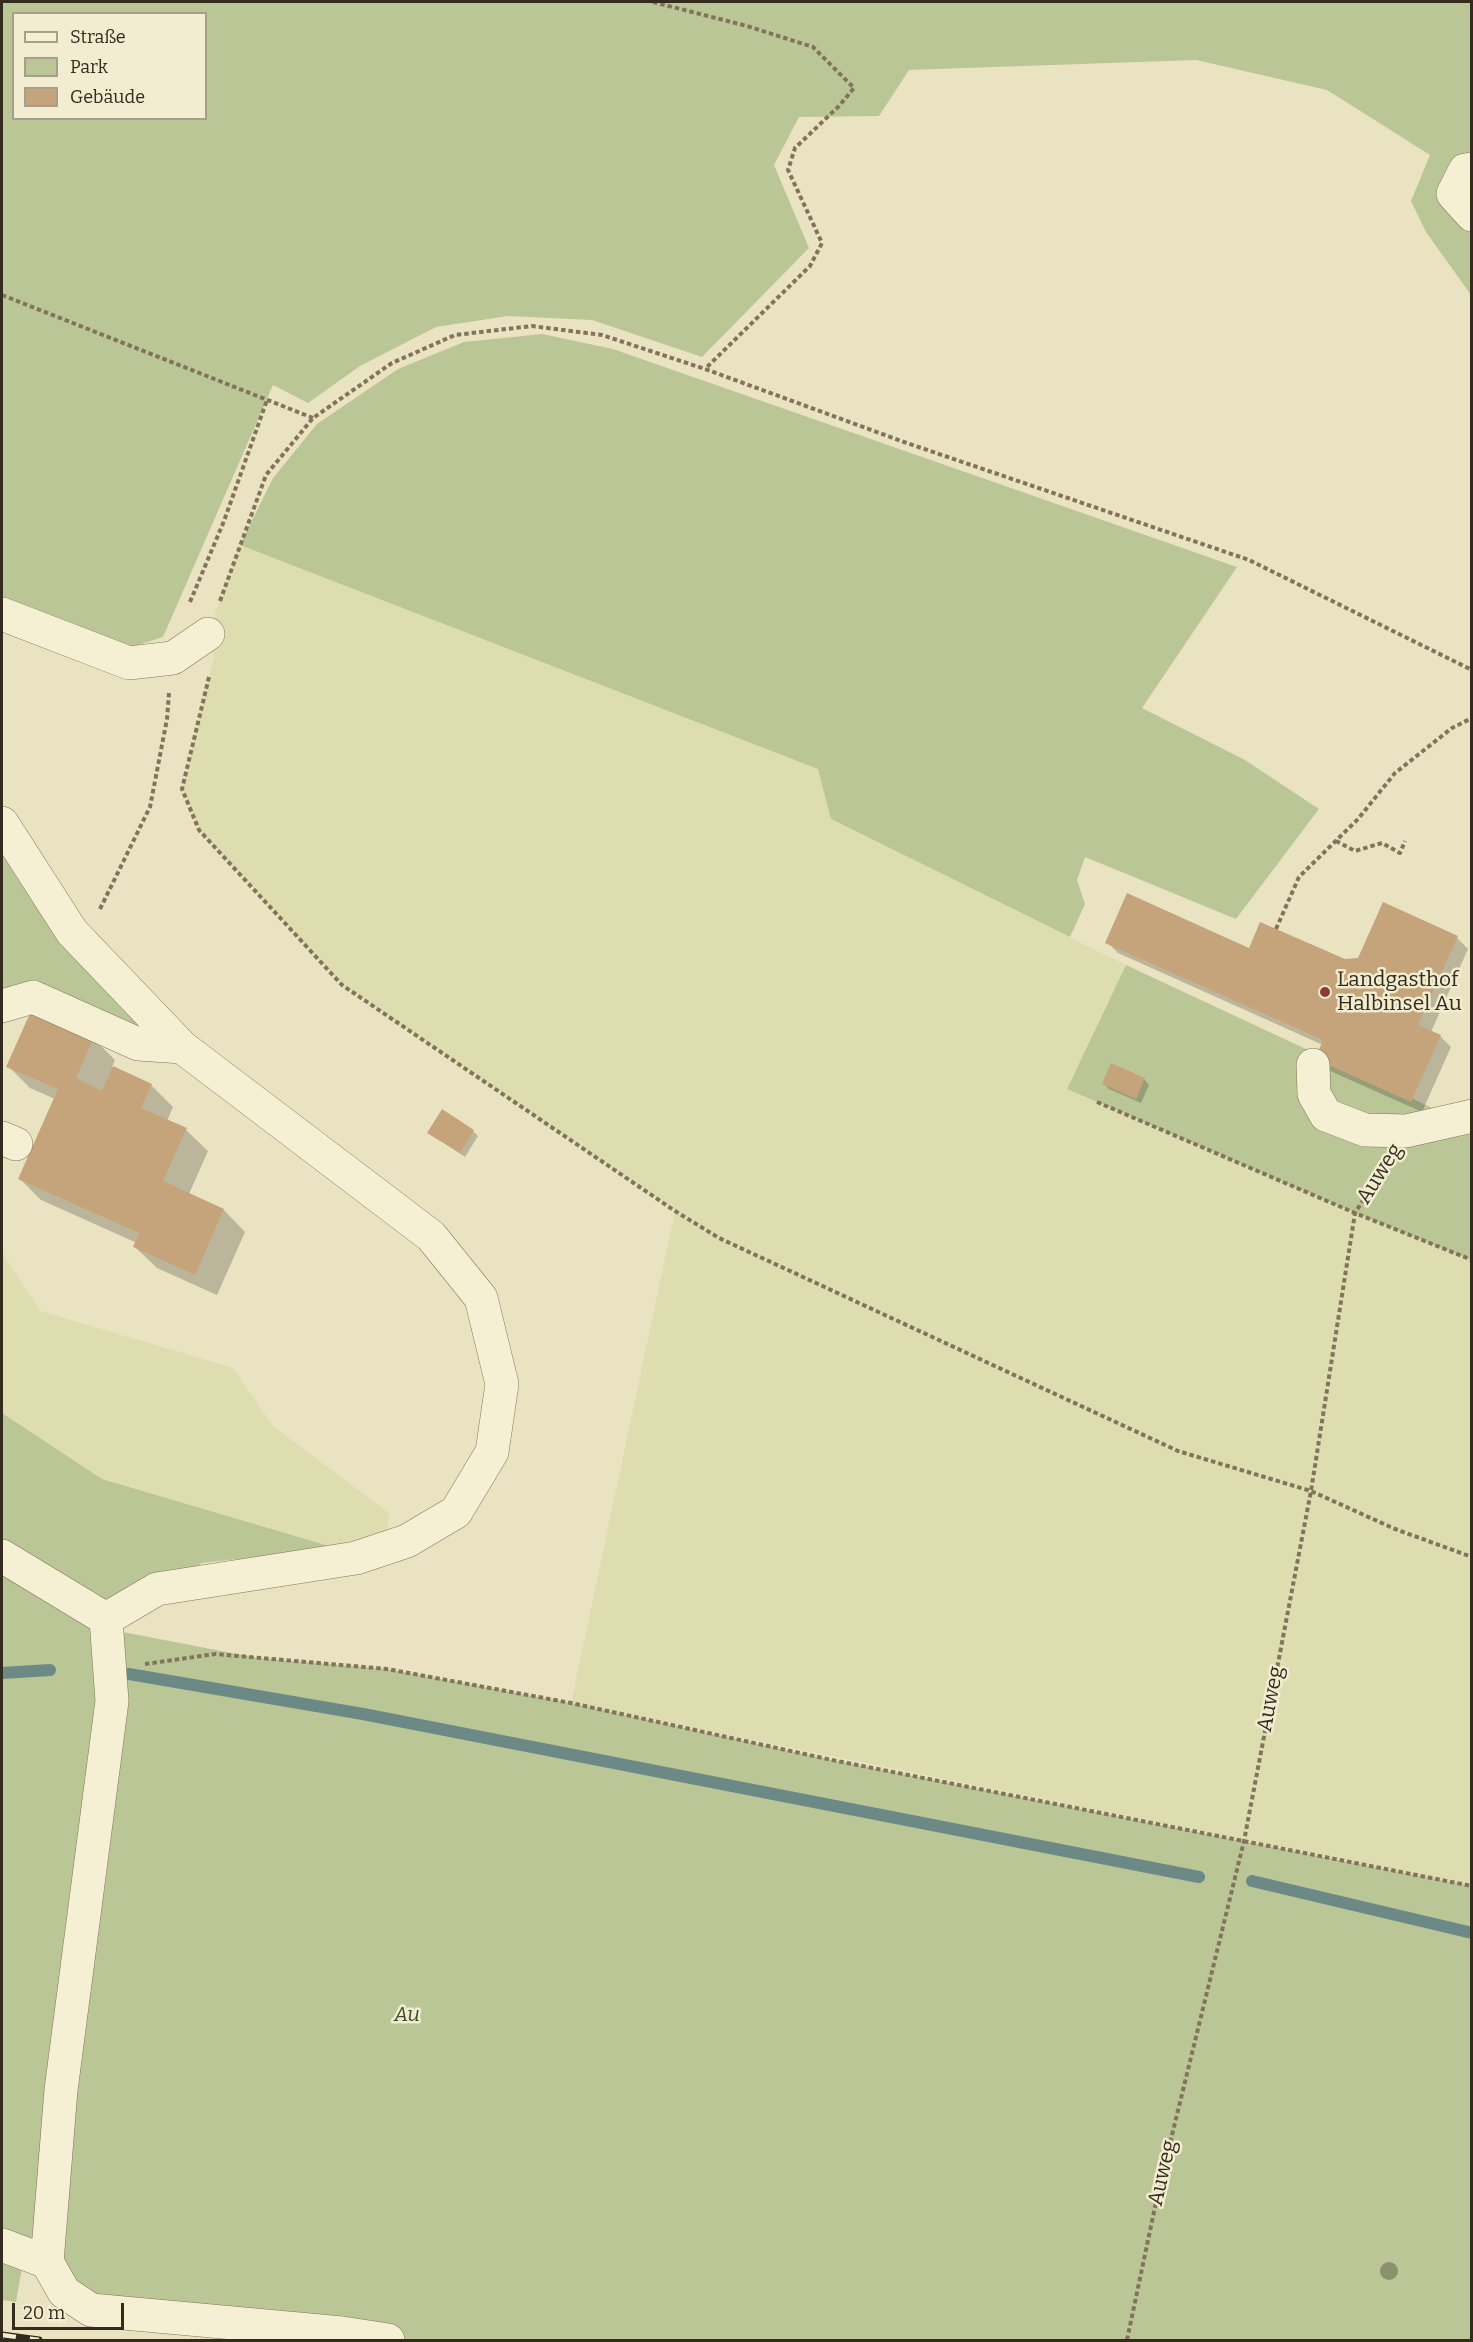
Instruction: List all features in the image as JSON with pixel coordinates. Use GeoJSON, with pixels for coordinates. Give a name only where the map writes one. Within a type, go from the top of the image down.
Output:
{"type":"FeatureCollection","features":[{"type":"Feature","properties":{"kind":"street"},"geometry":{"type":"LineString","coordinates":[[1472,169],[1465,170],[1453,194],[1472,215]]}},
{"type":"Feature","properties":{"kind":"street"},"geometry":{"type":"LineString","coordinates":[[2,614],[129,663],[173,658],[208,634]]}},
{"type":"Feature","properties":{"kind":"street"},"geometry":{"type":"LineString","coordinates":[[2,823],[72,932],[182,1047],[431,1236],[481,1298],[502,1384],[492,1452],[456,1512],[446,1518],[407,1541],[356,1558],[157,1589],[106,1619]]}},
{"type":"Feature","properties":{"kind":"street"},"geometry":{"type":"LineString","coordinates":[[2,1005],[33,997],[138,1044],[182,1047]]}},
{"type":"Feature","properties":{"kind":"street"},"geometry":{"type":"LineString","coordinates":[[1313,1065],[1314,1094],[1326,1114],[1365,1130],[1406,1131]]}},
{"type":"Feature","properties":{"kind":"street","name":"Auweg"},"geometry":{"type":"LineString","coordinates":[[1406,1131],[1472,1116]]}},
{"type":"Feature","properties":{"kind":"street"},"geometry":{"type":"LineString","coordinates":[[2,1556],[106,1619]]}},
{"type":"Feature","properties":{"kind":"street"},"geometry":{"type":"LineString","coordinates":[[106,1619],[112,1701],[61,2090],[48,2262],[64,2292],[91,2310],[342,2333],[388,2340]]}},
{"type":"Feature","properties":{"kind":"street"},"geometry":{"type":"LineString","coordinates":[[2,2245],[48,2262]]}},
{"type":"Feature","properties":{"kind":"path"},"geometry":{"type":"LineString","coordinates":[[653,2],[747,26],[813,47],[854,88],[839,106],[795,148],[788,170],[822,243],[810,266],[705,369]]}},
{"type":"Feature","properties":{"kind":"path"},"geometry":{"type":"LineString","coordinates":[[2,295],[313,418]]}},
{"type":"Feature","properties":{"kind":"path"},"geometry":{"type":"LineString","coordinates":[[1472,670],[1249,560],[904,442],[705,369],[602,336],[532,326],[455,336],[392,363],[313,418],[266,476],[208,634],[214,657],[182,789],[199,830],[342,985],[719,1238],[1178,1451],[1311,1491],[1395,1529],[1472,1557]]}},
{"type":"Feature","properties":{"kind":"path"},"geometry":{"type":"LineString","coordinates":[[189,604],[224,521],[267,400]]}},
{"type":"Feature","properties":{"kind":"path"},"geometry":{"type":"LineString","coordinates":[[72,932],[96,916],[150,807],[167,719],[173,658]]}},
{"type":"Feature","properties":{"kind":"path"},"geometry":{"type":"LineString","coordinates":[[1275,929],[1299,877],[1358,819],[1395,773],[1452,728],[1472,718]]}},
{"type":"Feature","properties":{"kind":"path"},"geometry":{"type":"LineString","coordinates":[[1336,841],[1355,851],[1382,843],[1400,853],[1406,842]]}},
{"type":"Feature","properties":{"kind":"path"},"geometry":{"type":"LineString","coordinates":[[1097,1102],[1355,1213],[1472,1260]]}},
{"type":"Feature","properties":{"kind":"path","name":"Auweg"},"geometry":{"type":"LineString","coordinates":[[1127,2340],[1159,2188],[1244,1841],[1311,1491],[1355,1213],[1406,1131]]}},
{"type":"Feature","properties":{"kind":"path"},"geometry":{"type":"LineString","coordinates":[[111,1668],[215,1654],[387,1669],[571,1703],[832,1760],[1472,1886]]}},
{"type":"Feature","properties":{"kind":"green space"},"geometry":{"type":"Polygon","coordinates":[[[2,2],[1471,2],[1471,295],[1426,232],[1411,201],[1430,155],[1327,90],[1196,60],[909,70],[879,116],[799,117],[774,165],[809,248],[702,357],[592,320],[508,316],[436,327],[360,366],[308,403],[273,385],[163,637],[129,648],[2,600],[2,2]]]}},
{"type":"Feature","properties":{"kind":"green space"},"geometry":{"type":"Polygon","coordinates":[[[542,334],[613,349],[1237,567],[1142,708],[1245,760],[1319,809],[1236,919],[1085,857],[1077,880],[1085,904],[1070,937],[831,819],[818,769],[240,545],[273,478],[317,424],[398,369],[464,342],[542,334]]]}},
{"type":"Feature","properties":{"kind":"green space"},"geometry":{"type":"Polygon","coordinates":[[[240,545],[819,769],[831,819],[1126,965],[1067,1089],[1355,1213],[1471,1260],[1471,1886],[571,1703],[675,1211],[342,985],[199,830],[182,789],[214,657],[208,634],[240,545]]]}},
{"type":"Feature","properties":{"kind":"green space"},"geometry":{"type":"Polygon","coordinates":[[[2,848],[147,1024],[131,1032],[2,1006],[2,848]]]}},
{"type":"Feature","properties":{"kind":"green space"},"geometry":{"type":"Polygon","coordinates":[[[1126,965],[1471,1126],[1471,1260],[1355,1213],[1067,1089],[1126,965]]]}},
{"type":"Feature","properties":{"kind":"green space"},"geometry":{"type":"Polygon","coordinates":[[[2,1253],[41,1311],[233,1368],[273,1426],[389,1513],[387,1535],[336,1548],[102,1479],[2,1413],[2,1253]]]}},
{"type":"Feature","properties":{"kind":"green space","name":"Au"},"geometry":{"type":"Polygon","coordinates":[[[2,1413],[102,1479],[336,1548],[202,1563],[106,1619],[107,1629],[258,1658],[387,1669],[571,1703],[832,1760],[1471,1886],[1471,2340],[388,2340],[91,2310],[36,2248],[25,2250],[16,2302],[2,2300],[2,1576],[100,1617],[2,1557],[2,1413]]]}},
{"type":"Feature","properties":{"kind":"building","name":"Landgasthof Halbinsel Au"},"geometry":{"type":"Polygon","coordinates":[[[1127,893],[1249,948],[1260,922],[1345,959],[1358,958],[1383,902],[1458,936],[1418,1025],[1441,1035],[1411,1102],[1315,1059],[1323,1040],[1105,943],[1127,893]]]}},
{"type":"Feature","properties":{"kind":"building"},"geometry":{"type":"Polygon","coordinates":[[[32,1009],[94,1037],[76,1078],[102,1091],[113,1066],[152,1084],[141,1108],[187,1128],[163,1181],[224,1209],[195,1275],[133,1247],[139,1233],[18,1179],[58,1089],[6,1067],[32,1009]]]}},
{"type":"Feature","properties":{"kind":"building"},"geometry":{"type":"Polygon","coordinates":[[[1111,1063],[1145,1078],[1136,1099],[1102,1084],[1111,1063]]]}},
{"type":"Feature","properties":{"kind":"building"},"geometry":{"type":"Polygon","coordinates":[[[442,1109],[474,1130],[460,1153],[427,1133],[442,1109]]]}},
{"type":"Feature","properties":{"kind":"waterway"},"geometry":{"type":"LineString","coordinates":[[2,1673],[50,1670]]}},
{"type":"Feature","properties":{"kind":"waterway"},"geometry":{"type":"LineString","coordinates":[[129,1674],[363,1714],[1199,1877]]}},
{"type":"Feature","properties":{"kind":"waterway"},"geometry":{"type":"LineString","coordinates":[[1252,1881],[1472,1933]]}},
{"type":"Feature","properties":{"kind":"railway"},"geometry":{"type":"LineString","coordinates":[[2,2335],[39,2340]]}},
{"type":"Feature","properties":{"kind":"place","name":"Landgasthof Halbinsel Au"},"geometry":{"type":"Point","coordinates":[1325,992]}}]}
